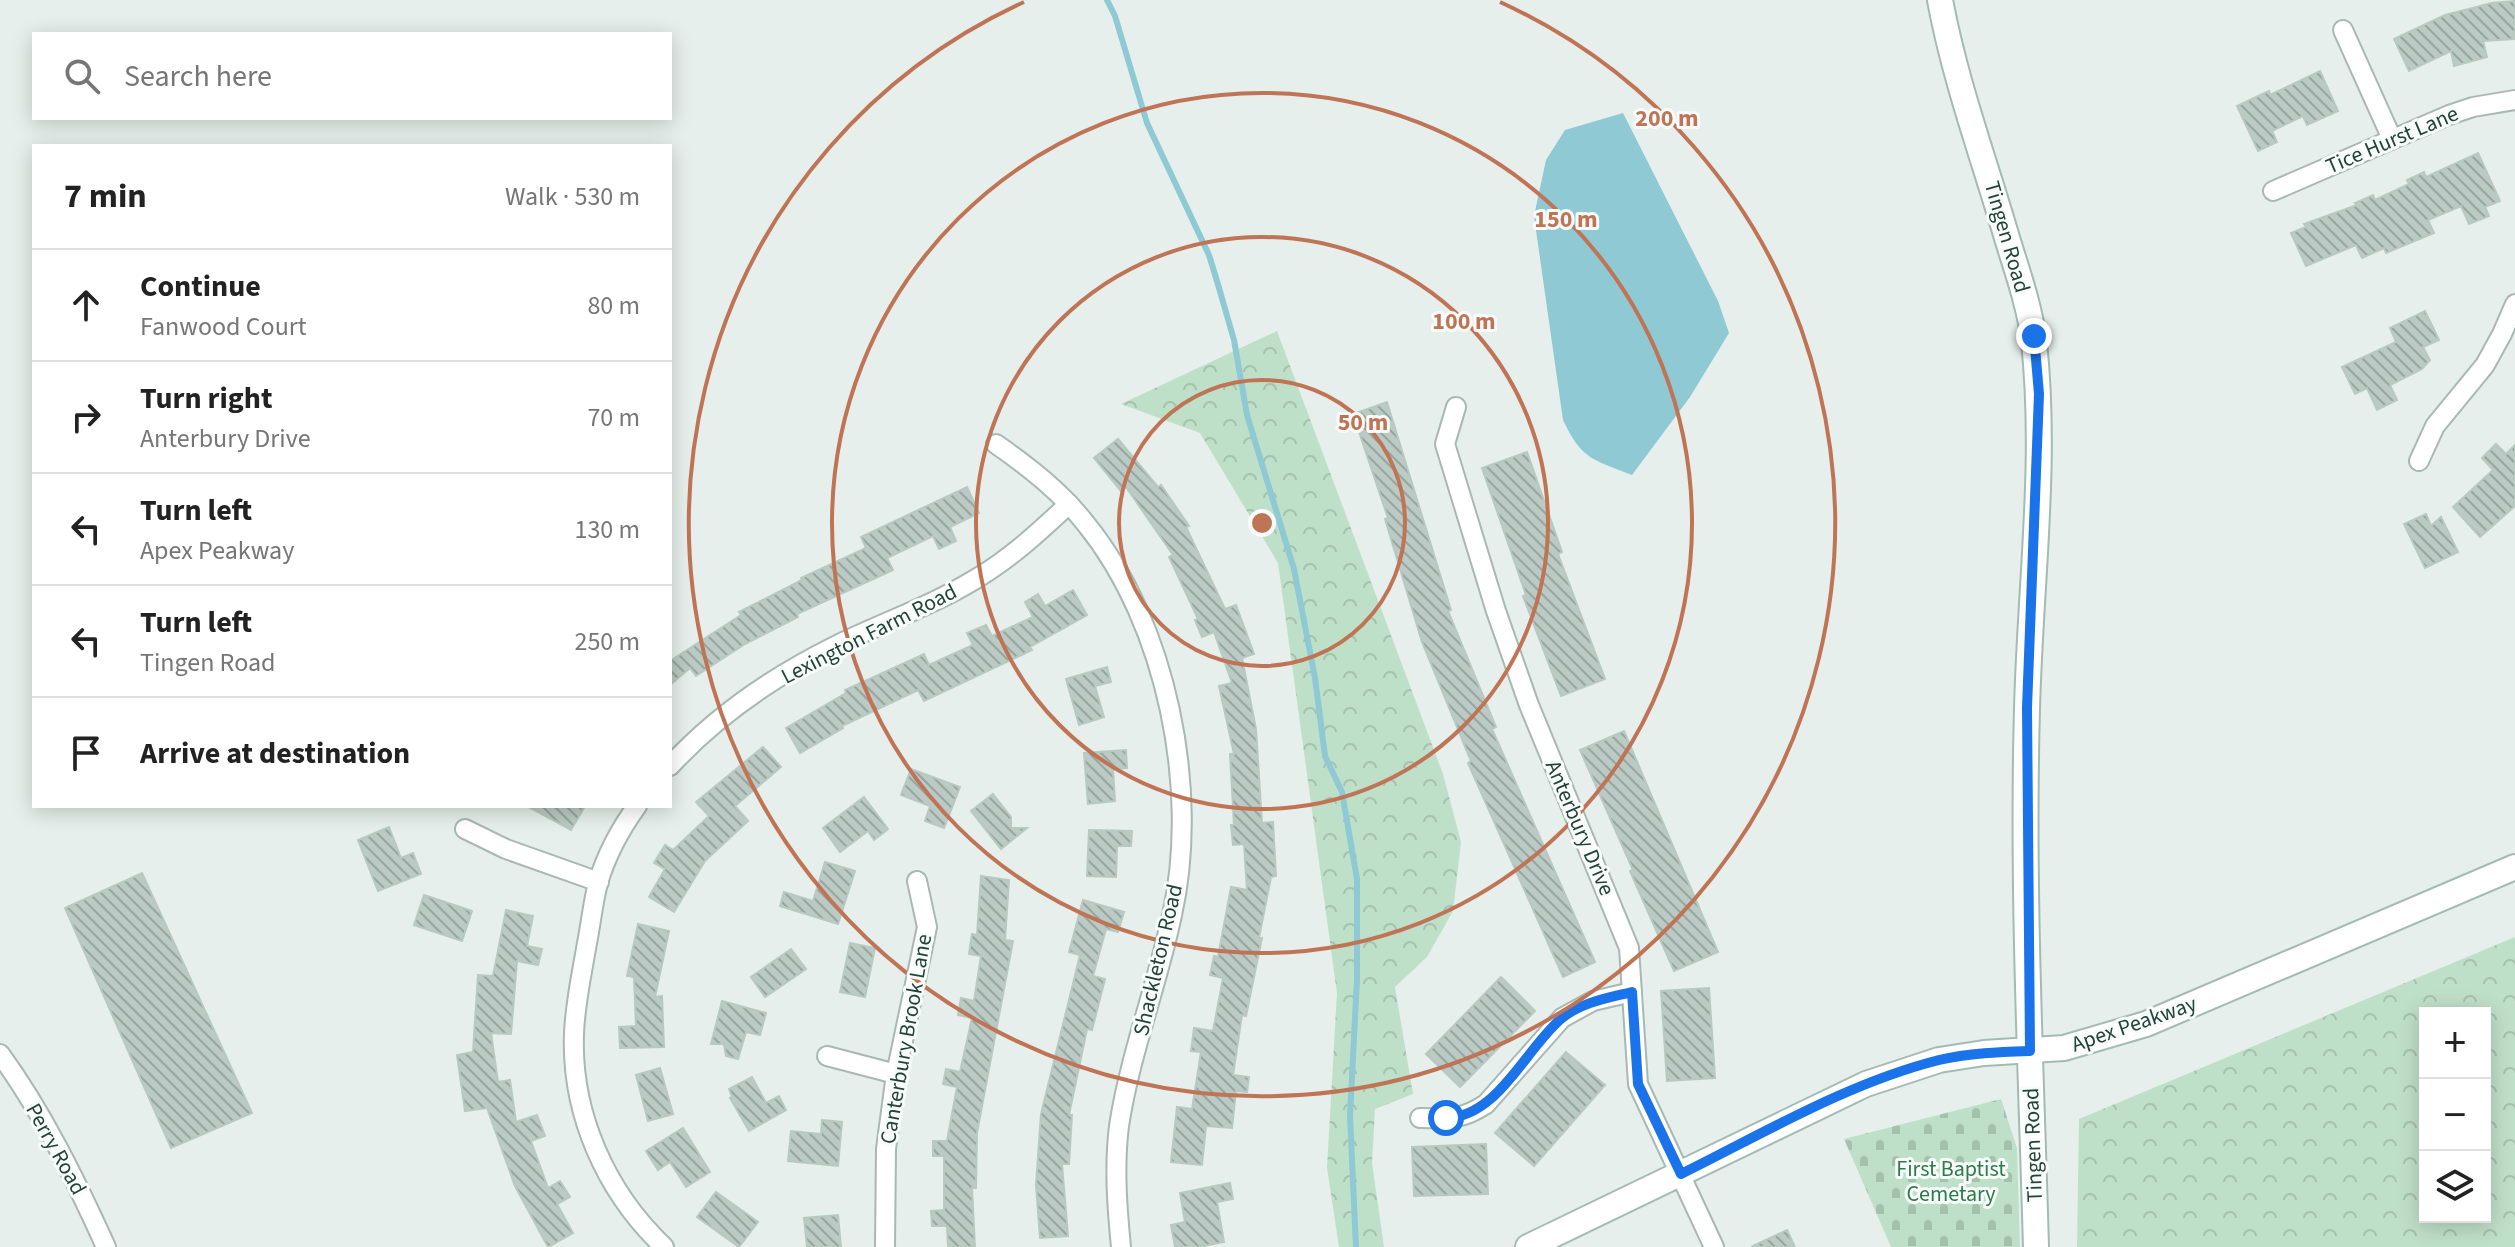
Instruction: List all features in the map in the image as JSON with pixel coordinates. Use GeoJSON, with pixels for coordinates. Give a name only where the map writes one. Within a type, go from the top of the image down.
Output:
{"type":"FeatureCollection","features":[{"type":"Feature","properties":{"kind":"street","name":"Tingen Road"},"geometry":{"type":"LineString","coordinates":[[1940,0],[1953,58],[2020,278],[2034,336],[2039,394],[2027,722],[2030,1051],[2036,1247]]}},
{"type":"Feature","properties":{"kind":"street"},"geometry":{"type":"LineString","coordinates":[[2343,30],[2392,139]]}},
{"type":"Feature","properties":{"kind":"street","name":"Tice Hurst Lane"},"geometry":{"type":"LineString","coordinates":[[2273,191],[2473,107],[2515,100]]}},
{"type":"Feature","properties":{"kind":"street"},"geometry":{"type":"LineString","coordinates":[[2419,461],[2435,426],[2485,365],[2515,304]]}},
{"type":"Feature","properties":{"kind":"street","name":"Anterbury Drive"},"geometry":{"type":"LineString","coordinates":[[1456,407],[1445,444],[1496,611],[1529,705],[1629,948],[1638,1084],[1714,1247]]}},
{"type":"Feature","properties":{"kind":"street","name":"Shackleton Road"},"geometry":{"type":"LineString","coordinates":[[996,444],[1029,467],[1069,504],[1111,560],[1148,636],[1174,731],[1181,843],[1173,913],[1119,1126],[1117,1195],[1121,1247]]}},
{"type":"Feature","properties":{"kind":"street","name":"Lexington Farm Road"},"geometry":{"type":"LineString","coordinates":[[672,764],[703,734],[764,687],[836,645],[971,582],[1018,551],[1069,504]]}},
{"type":"Feature","properties":{"kind":"street"},"geometry":{"type":"LineString","coordinates":[[636,808],[616,839],[599,882],[576,1002],[574,1035],[578,1092],[596,1152],[630,1210],[664,1247]]}},
{"type":"Feature","properties":{"kind":"street"},"geometry":{"type":"LineString","coordinates":[[465,829],[506,849],[599,882]]}},
{"type":"Feature","properties":{"kind":"street","name":"Apex Peakway"},"geometry":{"type":"LineString","coordinates":[[1528,1247],[1866,1084],[1939,1060],[2074,1046],[2146,1024],[2515,867]]}},
{"type":"Feature","properties":{"kind":"street","name":"Canterbury Brook Lane"},"geometry":{"type":"LineString","coordinates":[[885,1247],[886,1149],[896,1074],[927,927],[917,881]]}},
{"type":"Feature","properties":{"kind":"street"},"geometry":{"type":"LineString","coordinates":[[1420,1118],[1459,1118],[1472,1113],[1486,1104],[1562,1018],[1593,1001],[1632,992]]}},
{"type":"Feature","properties":{"kind":"street","name":"Perry Road"},"geometry":{"type":"LineString","coordinates":[[0,1054],[50,1135],[106,1247]]}},
{"type":"Feature","properties":{"kind":"street"},"geometry":{"type":"LineString","coordinates":[[827,1056],[896,1074]]}},
{"type":"Feature","properties":{"kind":"green space"},"geometry":{"type":"Polygon","coordinates":[[[1277,331],[1443,774],[1461,842],[1453,911],[1427,957],[1395,987],[1413,1094],[1375,1109],[1372,1163],[1384,1247],[1339,1247],[1327,1168],[1337,993],[1278,563],[1200,433],[1121,404],[1277,331]]]}},
{"type":"Feature","properties":{"kind":"green space"},"geometry":{"type":"Polygon","coordinates":[[[2515,937],[2515,1247],[2077,1247],[2079,1119],[2515,937]]]}},
{"type":"Feature","properties":{"kind":"green space","name":"First Baptist Cemetary"},"geometry":{"type":"Polygon","coordinates":[[[2001,1099],[2017,1148],[2020,1247],[1891,1247],[1844,1139],[2001,1099]]]}},
{"type":"Feature","properties":{"kind":"water"},"geometry":{"type":"Polygon","coordinates":[[[1623,113],[1718,301],[1729,333],[1690,397],[1632,475],[1583,451],[1563,420],[1534,216],[1546,160],[1565,130],[1623,113]]]}},
{"type":"Feature","properties":{"kind":"building"},"geometry":{"type":"Polygon","coordinates":[[[2515,1],[2515,39],[2483,41],[2487,57],[2454,66],[2451,51],[2409,71],[2394,39],[2445,15],[2492,3],[2515,1]]]}},
{"type":"Feature","properties":{"kind":"building"},"geometry":{"type":"Polygon","coordinates":[[[2320,71],[2338,111],[2307,125],[2303,116],[2272,131],[2277,142],[2258,151],[2237,106],[2269,91],[2270,95],[2320,71]]]}},
{"type":"Feature","properties":{"kind":"building"},"geometry":{"type":"Polygon","coordinates":[[[2478,153],[2500,201],[2485,207],[2489,216],[2469,224],[2461,206],[2428,220],[2434,233],[2386,253],[2384,248],[2362,258],[2356,245],[2306,266],[2291,233],[2306,227],[2304,224],[2357,205],[2355,203],[2373,195],[2375,200],[2409,184],[2407,180],[2424,172],[2426,177],[2478,153]]]}},
{"type":"Feature","properties":{"kind":"building"},"geometry":{"type":"Polygon","coordinates":[[[2425,311],[2439,340],[2423,347],[2430,360],[2422,369],[2390,385],[2397,400],[2377,410],[2367,388],[2355,394],[2342,367],[2396,342],[2390,328],[2425,311]]]}},
{"type":"Feature","properties":{"kind":"building"},"geometry":{"type":"Polygon","coordinates":[[[1387,402],[1451,610],[1448,611],[1496,727],[1492,729],[1595,962],[1563,977],[1468,763],[1471,761],[1422,642],[1385,519],[1388,518],[1353,414],[1387,402]]]}},
{"type":"Feature","properties":{"kind":"building"},"geometry":{"type":"Polygon","coordinates":[[[1118,439],[1158,487],[1161,485],[1189,526],[1186,527],[1225,609],[1236,605],[1254,654],[1242,658],[1256,729],[1262,823],[1273,822],[1276,876],[1271,877],[1259,938],[1262,938],[1246,1016],[1242,1015],[1233,1075],[1249,1077],[1247,1092],[1236,1091],[1232,1128],[1206,1126],[1202,1165],[1171,1162],[1177,1107],[1192,1109],[1201,1052],[1191,1051],[1194,1028],[1213,1031],[1223,978],[1210,975],[1214,956],[1218,957],[1231,887],[1247,890],[1244,844],[1233,845],[1230,754],[1234,754],[1219,686],[1232,683],[1214,632],[1202,637],[1195,620],[1198,619],[1169,557],[1173,555],[1126,487],[1121,491],[1094,458],[1118,439]]]}},
{"type":"Feature","properties":{"kind":"building"},"geometry":{"type":"Polygon","coordinates":[[[2496,444],[2506,454],[2515,445],[2515,506],[2480,537],[2453,507],[2493,470],[2482,458],[2496,444]]]}},
{"type":"Feature","properties":{"kind":"building"},"geometry":{"type":"Polygon","coordinates":[[[1527,452],[1562,552],[1558,554],[1605,679],[1561,696],[1523,596],[1526,595],[1482,468],[1527,452]]]}},
{"type":"Feature","properties":{"kind":"building"},"geometry":{"type":"Polygon","coordinates":[[[967,487],[979,513],[950,527],[956,541],[939,549],[933,536],[887,558],[893,570],[797,614],[798,617],[745,644],[696,676],[690,668],[672,683],[672,660],[741,615],[739,612],[801,578],[866,548],[861,537],[967,487]]]}},
{"type":"Feature","properties":{"kind":"building"},"geometry":{"type":"Polygon","coordinates":[[[2426,514],[2431,526],[2441,517],[2458,552],[2425,568],[2404,524],[2426,514]]]}},
{"type":"Feature","properties":{"kind":"building"},"geometry":{"type":"Polygon","coordinates":[[[1073,590],[1087,615],[1030,647],[1032,650],[924,701],[918,690],[842,726],[800,753],[786,728],[846,693],[845,690],[924,654],[929,665],[973,645],[967,633],[986,625],[992,636],[1033,617],[1025,602],[1038,594],[1045,606],[1073,590]]]}},
{"type":"Feature","properties":{"kind":"building"},"geometry":{"type":"Polygon","coordinates":[[[1107,667],[1111,682],[1095,686],[1104,717],[1079,725],[1066,679],[1107,667]]]}},
{"type":"Feature","properties":{"kind":"building"},"geometry":{"type":"Polygon","coordinates":[[[1624,731],[1718,952],[1674,971],[1580,750],[1624,731]]]}},
{"type":"Feature","properties":{"kind":"building"},"geometry":{"type":"Polygon","coordinates":[[[763,747],[781,767],[735,806],[748,821],[705,861],[674,912],[649,897],[665,869],[654,863],[665,845],[673,850],[709,816],[696,802],[763,747]]]}},
{"type":"Feature","properties":{"kind":"building"},"geometry":{"type":"Polygon","coordinates":[[[1126,750],[1127,768],[1113,769],[1115,801],[1088,804],[1084,753],[1126,750]]]}},
{"type":"Feature","properties":{"kind":"building"},"geometry":{"type":"Polygon","coordinates":[[[911,769],[960,787],[944,828],[925,821],[930,806],[901,795],[911,769]]]}},
{"type":"Feature","properties":{"kind":"building"},"geometry":{"type":"Polygon","coordinates":[[[993,794],[1011,817],[1011,828],[1027,828],[1001,849],[971,811],[993,794]]]}},
{"type":"Feature","properties":{"kind":"building"},"geometry":{"type":"Polygon","coordinates":[[[864,797],[888,829],[874,840],[868,831],[840,852],[823,828],[864,797]]]}},
{"type":"Feature","properties":{"kind":"building"},"geometry":{"type":"Polygon","coordinates":[[[531,808],[584,808],[571,830],[531,808]]]}},
{"type":"Feature","properties":{"kind":"building"},"geometry":{"type":"Polygon","coordinates":[[[389,827],[401,858],[413,853],[421,874],[378,891],[358,840],[389,827]]]}},
{"type":"Feature","properties":{"kind":"building"},"geometry":{"type":"Polygon","coordinates":[[[1089,830],[1132,831],[1131,846],[1117,846],[1116,877],[1087,876],[1089,830]]]}},
{"type":"Feature","properties":{"kind":"building"},"geometry":{"type":"Polygon","coordinates":[[[825,862],[855,871],[838,924],[780,906],[784,892],[813,901],[825,862]]]}},
{"type":"Feature","properties":{"kind":"building"},"geometry":{"type":"Polygon","coordinates":[[[142,873],[252,1113],[171,1148],[65,908],[142,873]]]}},
{"type":"Feature","properties":{"kind":"building"},"geometry":{"type":"Polygon","coordinates":[[[981,876],[1009,880],[1005,940],[1013,941],[977,1133],[976,1188],[972,1188],[975,1247],[948,1247],[947,1226],[932,1226],[931,1211],[944,1210],[944,1156],[933,1156],[933,1141],[947,1141],[957,1087],[943,1084],[946,1069],[960,1072],[972,1018],[958,1015],[961,998],[974,1001],[981,956],[969,954],[972,934],[977,935],[981,876]]]}},
{"type":"Feature","properties":{"kind":"building"},"geometry":{"type":"Polygon","coordinates":[[[424,895],[472,911],[462,941],[414,925],[424,895]]]}},
{"type":"Feature","properties":{"kind":"building"},"geometry":{"type":"Polygon","coordinates":[[[1083,900],[1124,912],[1118,932],[1106,929],[1093,976],[1105,979],[1092,1030],[1087,1029],[1069,1115],[1072,1115],[1069,1164],[1062,1164],[1068,1236],[1040,1238],[1036,1185],[1041,1114],[1080,955],[1069,952],[1083,900]]]}},
{"type":"Feature","properties":{"kind":"building"},"geometry":{"type":"Polygon","coordinates":[[[506,910],[533,916],[527,946],[542,949],[538,965],[517,961],[511,1034],[491,1033],[498,1082],[510,1080],[516,1122],[537,1115],[545,1136],[531,1141],[548,1188],[560,1181],[570,1197],[557,1204],[573,1233],[548,1247],[515,1186],[487,1108],[465,1111],[457,1055],[473,1052],[478,975],[493,976],[506,910]]]}},
{"type":"Feature","properties":{"kind":"building"},"geometry":{"type":"Polygon","coordinates":[[[638,924],[669,931],[655,997],[662,996],[664,1047],[620,1048],[619,1027],[636,1026],[634,977],[627,976],[638,924]]]}},
{"type":"Feature","properties":{"kind":"building"},"geometry":{"type":"Polygon","coordinates":[[[850,943],[875,948],[865,997],[840,992],[850,943]]]}},
{"type":"Feature","properties":{"kind":"building"},"geometry":{"type":"Polygon","coordinates":[[[791,949],[806,969],[765,997],[751,977],[791,949]]]}},
{"type":"Feature","properties":{"kind":"building"},"geometry":{"type":"Polygon","coordinates":[[[1501,977],[1535,1011],[1460,1087],[1426,1054],[1501,977]]]}},
{"type":"Feature","properties":{"kind":"building"},"geometry":{"type":"Polygon","coordinates":[[[1709,988],[1715,1078],[1667,1081],[1661,991],[1709,988]]]}},
{"type":"Feature","properties":{"kind":"building"},"geometry":{"type":"Polygon","coordinates":[[[722,1001],[766,1013],[760,1035],[746,1032],[738,1059],[726,1056],[724,1044],[711,1044],[722,1001]]]}},
{"type":"Feature","properties":{"kind":"building"},"geometry":{"type":"Polygon","coordinates":[[[1566,1052],[1605,1085],[1534,1166],[1495,1133],[1566,1052]]]}},
{"type":"Feature","properties":{"kind":"building"},"geometry":{"type":"Polygon","coordinates":[[[660,1068],[673,1114],[648,1121],[636,1075],[660,1068]]]}},
{"type":"Feature","properties":{"kind":"building"},"geometry":{"type":"Polygon","coordinates":[[[752,1077],[766,1103],[779,1096],[786,1110],[749,1131],[730,1098],[729,1089],[752,1077]]]}},
{"type":"Feature","properties":{"kind":"building"},"geometry":{"type":"Polygon","coordinates":[[[822,1120],[842,1122],[838,1166],[788,1161],[791,1131],[821,1134],[822,1120]]]}},
{"type":"Feature","properties":{"kind":"building"},"geometry":{"type":"Polygon","coordinates":[[[683,1128],[710,1172],[686,1187],[670,1162],[658,1170],[646,1151],[683,1128]]]}},
{"type":"Feature","properties":{"kind":"building"},"geometry":{"type":"Polygon","coordinates":[[[1486,1144],[1488,1194],[1414,1196],[1412,1147],[1486,1144]]]}},
{"type":"Feature","properties":{"kind":"building"},"geometry":{"type":"Polygon","coordinates":[[[1230,1183],[1233,1199],[1217,1202],[1224,1242],[1175,1247],[1171,1225],[1185,1222],[1180,1193],[1230,1183]]]}},
{"type":"Feature","properties":{"kind":"building"},"geometry":{"type":"Polygon","coordinates":[[[716,1192],[758,1222],[739,1247],[697,1217],[716,1192]]]}},
{"type":"Feature","properties":{"kind":"building"},"geometry":{"type":"Polygon","coordinates":[[[838,1215],[841,1247],[807,1247],[804,1218],[838,1215]]]}},
{"type":"Feature","properties":{"kind":"building"},"geometry":{"type":"Polygon","coordinates":[[[1787,1230],[1795,1247],[1751,1247],[1787,1230]]]}},
{"type":"Feature","properties":{"kind":"waterway"},"geometry":{"type":"LineString","coordinates":[[1107,0],[1115,16],[1147,123],[1209,255],[1217,281],[1234,340],[1247,415],[1294,569],[1315,678],[1325,756],[1342,792],[1357,879],[1357,979],[1350,1116],[1356,1247]]}},
{"type":"Feature","properties":{"kind":"route"},"geometry":{"type":"LineString","coordinates":[[1446,1118],[1459,1118],[1486,1104],[1562,1018],[1593,1001],[1632,992],[1638,1084],[1681,1174],[1866,1084],[1939,1060],[1984,1053],[2030,1051],[2026,792],[2038,475],[2039,394],[2034,336]]}}]}
